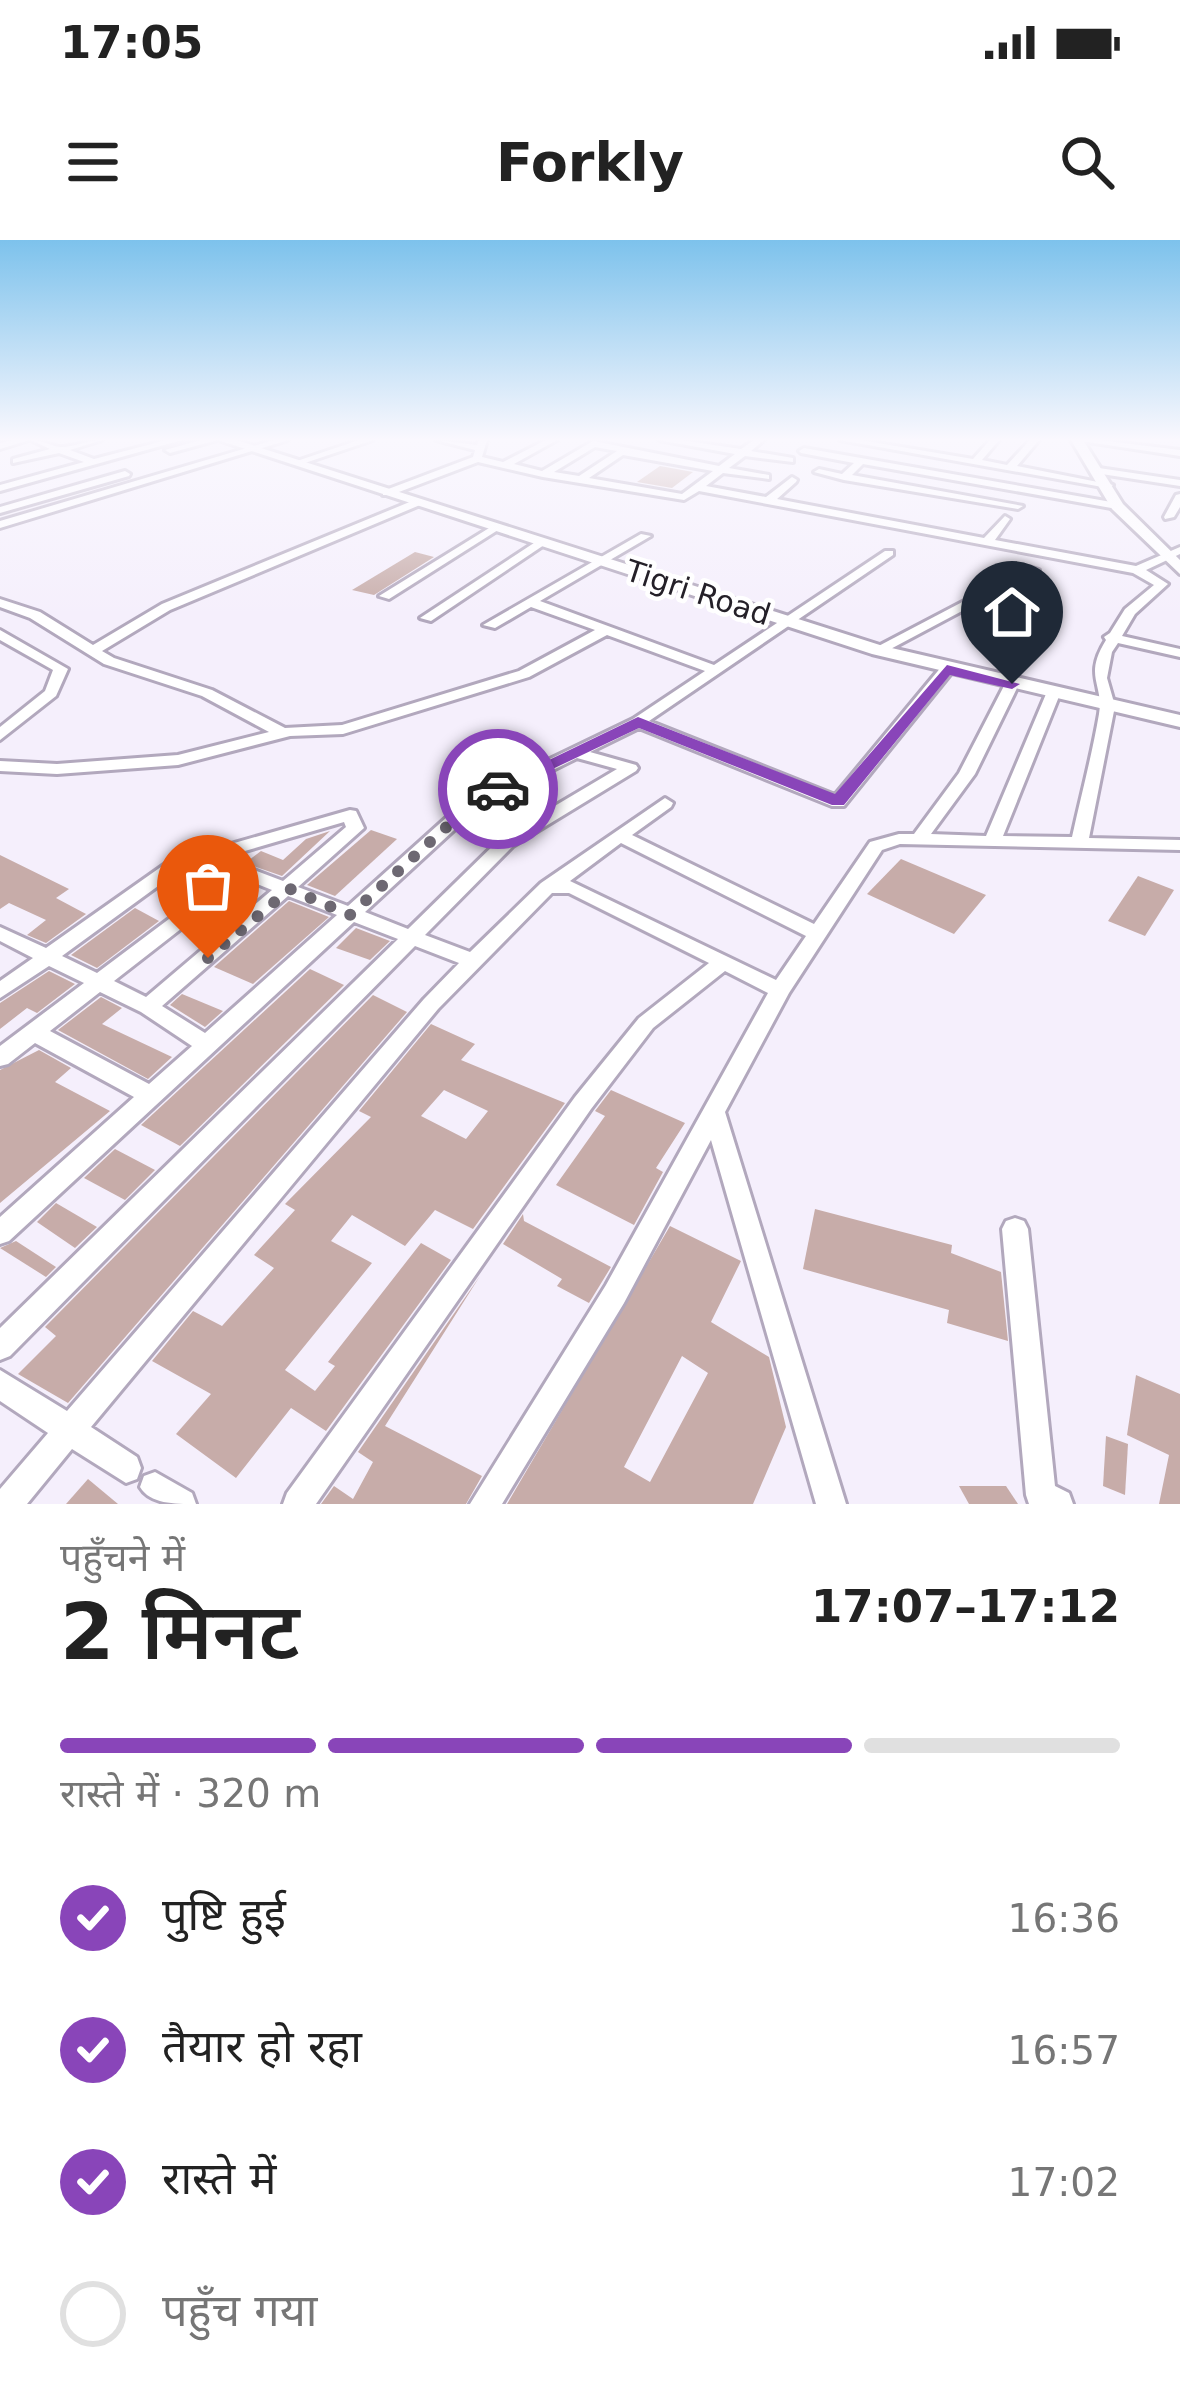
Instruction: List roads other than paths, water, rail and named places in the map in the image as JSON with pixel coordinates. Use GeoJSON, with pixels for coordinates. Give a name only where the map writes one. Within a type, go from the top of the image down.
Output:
{"type":"FeatureCollection","features":[{"type":"Feature","properties":{"kind":"street"},"geometry":{"type":"LineString","coordinates":[[1,507],[31,499]]}},
{"type":"Feature","properties":{"kind":"street"},"geometry":{"type":"LineString","coordinates":[[0,525],[87,499]]}},
{"type":"Feature","properties":{"kind":"street","name":"Tigri Road"},"geometry":{"type":"LineString","coordinates":[[403,499],[947,670],[1180,721]]}},
{"type":"Feature","properties":{"kind":"street"},"geometry":{"type":"LineString","coordinates":[[757,499],[1137,570],[1162,584],[1141,600],[1112,637],[1100,678],[1108,706],[1078,842]]}},
{"type":"Feature","properties":{"kind":"street"},"geometry":{"type":"LineString","coordinates":[[944,499],[1012,514]]}},
{"type":"Feature","properties":{"kind":"street"},"geometry":{"type":"LineString","coordinates":[[987,542],[1022,499]]}},
{"type":"Feature","properties":{"kind":"street"},"geometry":{"type":"LineString","coordinates":[[1078,499],[1117,506]]}},
{"type":"Feature","properties":{"kind":"street"},"geometry":{"type":"LineString","coordinates":[[1113,499],[1173,553],[1180,569]]}},
{"type":"Feature","properties":{"kind":"street"},"geometry":{"type":"LineString","coordinates":[[1168,517],[1179,499]]}},
{"type":"Feature","properties":{"kind":"street"},"geometry":{"type":"LineString","coordinates":[[92,651],[166,608],[416,503]]}},
{"type":"Feature","properties":{"kind":"street"},"geometry":{"type":"LineString","coordinates":[[1,507],[21,519]]}},
{"type":"Feature","properties":{"kind":"street"},"geometry":{"type":"LineString","coordinates":[[900,526],[913,510]]}},
{"type":"Feature","properties":{"kind":"street"},"geometry":{"type":"LineString","coordinates":[[940,533],[953,517]]}},
{"type":"Feature","properties":{"kind":"street"},"geometry":{"type":"LineString","coordinates":[[385,596],[494,528]]}},
{"type":"Feature","properties":{"kind":"street"},"geometry":{"type":"LineString","coordinates":[[490,625],[645,536]]}},
{"type":"Feature","properties":{"kind":"street"},"geometry":{"type":"LineString","coordinates":[[426,618],[541,543]]}},
{"type":"Feature","properties":{"kind":"street"},"geometry":{"type":"LineString","coordinates":[[0,1233],[472,803],[638,722],[710,668],[889,553]]}},
{"type":"Feature","properties":{"kind":"street"},"geometry":{"type":"LineString","coordinates":[[1137,570],[1173,553]]}},
{"type":"Feature","properties":{"kind":"street"},"geometry":{"type":"LineString","coordinates":[[878,650],[1033,570]]}},
{"type":"Feature","properties":{"kind":"street"},"geometry":{"type":"LineString","coordinates":[[530,602],[710,668]]}},
{"type":"Feature","properties":{"kind":"street"},"geometry":{"type":"LineString","coordinates":[[0,603],[35,615],[92,651],[208,693],[283,733]]}},
{"type":"Feature","properties":{"kind":"street"},"geometry":{"type":"LineString","coordinates":[[0,766],[57,769],[178,760],[283,733],[343,729],[524,674],[608,629]]}},
{"type":"Feature","properties":{"kind":"street"},"geometry":{"type":"LineString","coordinates":[[0,634],[61,669],[50,694],[0,735]]}},
{"type":"Feature","properties":{"kind":"street"},"geometry":{"type":"LineString","coordinates":[[1112,637],[1180,653]]}},
{"type":"Feature","properties":{"kind":"street"},"geometry":{"type":"LineString","coordinates":[[638,722],[838,802],[947,670]]}},
{"type":"Feature","properties":{"kind":"street"},"geometry":{"type":"LineString","coordinates":[[919,839],[967,774],[1012,684]]}},
{"type":"Feature","properties":{"kind":"street"},"geometry":{"type":"LineString","coordinates":[[993,839],[1053,694]]}},
{"type":"Feature","properties":{"kind":"street"},"geometry":{"type":"LineString","coordinates":[[0,1347],[531,824],[603,789],[630,769],[577,753]]}},
{"type":"Feature","properties":{"kind":"street"},"geometry":{"type":"LineString","coordinates":[[7,1504],[473,961],[539,892],[665,803]]}},
{"type":"Feature","properties":{"kind":"street"},"geometry":{"type":"LineString","coordinates":[[0,991],[174,866],[350,815],[355,828],[290,889],[148,1007]]}},
{"type":"Feature","properties":{"kind":"street"},"geometry":{"type":"LineString","coordinates":[[622,837],[816,933]]}},
{"type":"Feature","properties":{"kind":"street"},"geometry":{"type":"LineString","coordinates":[[485,1504],[616,1294],[780,990],[876,846],[889,840],[919,839],[1180,845]]}},
{"type":"Feature","properties":{"kind":"street"},"geometry":{"type":"LineString","coordinates":[[0,1058],[243,872],[473,961]]}},
{"type":"Feature","properties":{"kind":"street"},"geometry":{"type":"LineString","coordinates":[[553,885],[572,887],[780,990]]}},
{"type":"Feature","properties":{"kind":"street"},"geometry":{"type":"LineString","coordinates":[[1,934],[148,1007],[207,1045]]}},
{"type":"Feature","properties":{"kind":"street"},"geometry":{"type":"LineString","coordinates":[[298,1504],[583,1103],[646,1023],[724,962]]}},
{"type":"Feature","properties":{"kind":"street"},"geometry":{"type":"LineString","coordinates":[[33,1032],[151,1096]]}},
{"type":"Feature","properties":{"kind":"street"},"geometry":{"type":"LineString","coordinates":[[713,1112],[831,1504]]}},
{"type":"Feature","properties":{"kind":"street"},"geometry":{"type":"LineString","coordinates":[[1015,1229],[1041,1495],[1058,1504]]}},
{"type":"Feature","properties":{"kind":"street"},"geometry":{"type":"LineString","coordinates":[[0,1384],[126,1468]]}}]}
